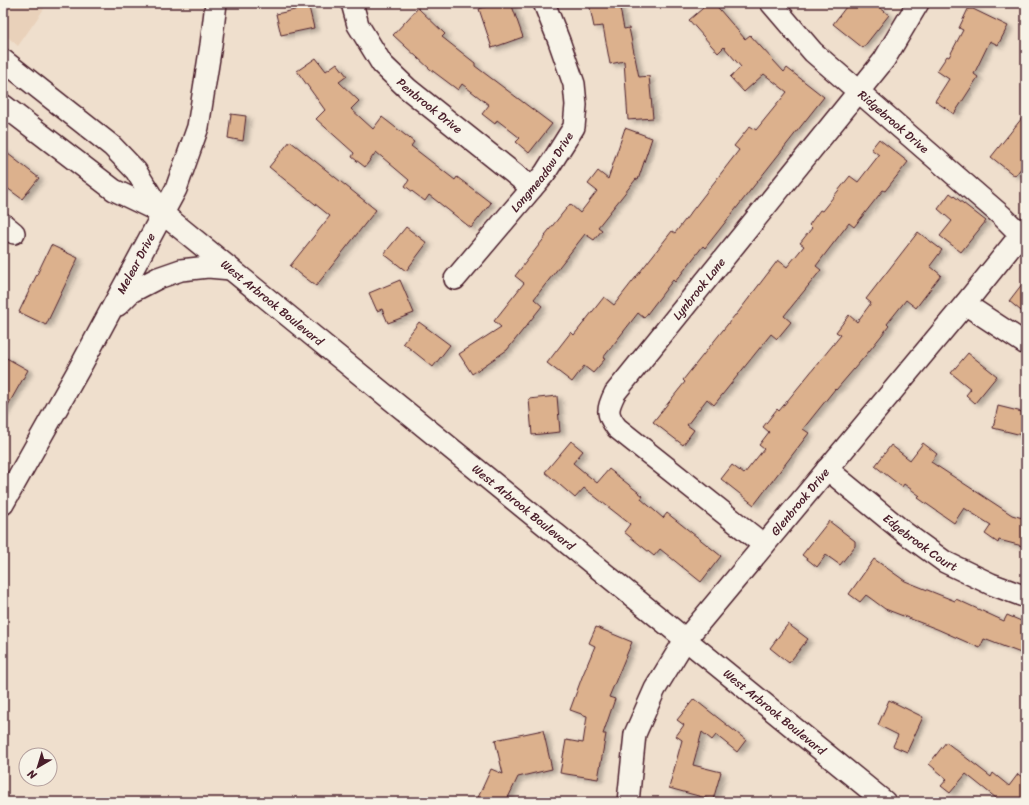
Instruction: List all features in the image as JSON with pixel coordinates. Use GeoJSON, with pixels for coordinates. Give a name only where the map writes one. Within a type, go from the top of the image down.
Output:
{"type":"FeatureCollection","features":[{"type":"Feature","properties":{"kind":"street","name":"Melear Drive"},"geometry":{"type":"LineString","coordinates":[[3,504],[109,314],[176,189],[198,127],[216,3]]}},
{"type":"Feature","properties":{"kind":"street","name":"Penbrook Drive"},"geometry":{"type":"LineString","coordinates":[[352,3],[358,25],[382,64],[408,89],[532,188]]}},
{"type":"Feature","properties":{"kind":"street","name":"Longmeadow Drive"},"geometry":{"type":"LineString","coordinates":[[455,279],[545,173],[574,127],[576,105],[574,84],[544,3]]}},
{"type":"Feature","properties":{"kind":"street","name":"Ridgebrook Drive"},"geometry":{"type":"LineString","coordinates":[[771,3],[813,52],[1002,216],[1023,232]]}},
{"type":"Feature","properties":{"kind":"street","name":"Lynbrook Lane"},"geometry":{"type":"LineString","coordinates":[[764,546],[617,428],[610,419],[609,406],[614,393],[884,60],[918,3]]}},
{"type":"Feature","properties":{"kind":"street","name":"West Arbrook Boulevard"},"geometry":{"type":"LineString","coordinates":[[3,60],[112,146],[136,171],[162,213]]}},
{"type":"Feature","properties":{"kind":"street","name":"West Arbrook Boulevard"},"geometry":{"type":"LineString","coordinates":[[3,106],[114,190],[162,213],[885,802]]}},
{"type":"Feature","properties":{"kind":"street","name":"Glenbrook Drive"},"geometry":{"type":"LineString","coordinates":[[628,802],[634,734],[655,689],[685,640],[965,304],[1023,232]]}},
{"type":"Feature","properties":{"kind":"street"},"geometry":{"type":"LineString","coordinates":[[109,314],[131,292],[158,278],[181,270],[208,267],[231,269]]}},
{"type":"Feature","properties":{"kind":"street"},"geometry":{"type":"LineString","coordinates":[[965,304],[1026,344]]}},
{"type":"Feature","properties":{"kind":"street","name":"Edgebrook Court"},"geometry":{"type":"LineString","coordinates":[[826,469],[905,533],[945,562],[991,584],[1026,596]]}},
{"type":"Feature","properties":{"kind":"shaded area"},"geometry":{"type":"Polygon","coordinates":[[[3,3],[48,3],[18,46],[3,33],[3,3]]]}},
{"type":"Feature","properties":{"kind":"building"},"geometry":{"type":"Polygon","coordinates":[[[496,3],[511,3],[523,37],[492,48],[479,9],[496,3]]]}},
{"type":"Feature","properties":{"kind":"building"},"geometry":{"type":"Polygon","coordinates":[[[589,3],[619,3],[624,29],[629,28],[639,77],[649,76],[653,118],[628,120],[624,61],[610,64],[603,26],[594,27],[589,3]]]}},
{"type":"Feature","properties":{"kind":"building"},"geometry":{"type":"Polygon","coordinates":[[[709,3],[714,3],[745,39],[750,35],[784,72],[787,68],[824,97],[705,248],[703,246],[675,282],[673,280],[644,318],[638,313],[593,373],[584,366],[572,382],[547,363],[571,332],[574,335],[604,297],[614,305],[672,231],[675,233],[739,150],[734,146],[750,126],[756,130],[787,92],[764,74],[744,92],[730,77],[741,67],[724,47],[718,53],[689,20],[709,3]]]}},
{"type":"Feature","properties":{"kind":"building"},"geometry":{"type":"Polygon","coordinates":[[[849,3],[874,3],[889,15],[863,48],[833,24],[849,3]]]}},
{"type":"Feature","properties":{"kind":"building"},"geometry":{"type":"Polygon","coordinates":[[[309,7],[314,28],[281,35],[276,14],[309,7]]]}},
{"type":"Feature","properties":{"kind":"building"},"geometry":{"type":"Polygon","coordinates":[[[418,8],[445,34],[442,37],[475,63],[475,66],[552,124],[529,153],[516,142],[520,138],[497,120],[495,124],[482,114],[489,105],[462,84],[458,90],[430,69],[393,35],[418,8]]]}},
{"type":"Feature","properties":{"kind":"building"},"geometry":{"type":"Polygon","coordinates":[[[968,9],[973,9],[1008,26],[998,45],[990,41],[974,74],[978,77],[954,114],[935,101],[949,79],[937,71],[947,56],[949,57],[963,30],[959,28],[968,9]]]}},
{"type":"Feature","properties":{"kind":"building"},"geometry":{"type":"Polygon","coordinates":[[[316,58],[326,71],[337,63],[347,76],[339,82],[359,101],[351,109],[373,129],[382,117],[414,142],[411,146],[455,180],[457,177],[491,203],[471,228],[429,195],[425,201],[405,186],[409,180],[376,152],[365,167],[352,157],[354,153],[316,119],[325,110],[297,71],[316,58]]]}},
{"type":"Feature","properties":{"kind":"building"},"geometry":{"type":"Polygon","coordinates":[[[1026,113],[1026,162],[1015,176],[991,157],[1026,113]]]}},
{"type":"Feature","properties":{"kind":"building"},"geometry":{"type":"Polygon","coordinates":[[[231,114],[246,116],[243,141],[228,138],[231,114]]]}},
{"type":"Feature","properties":{"kind":"building"},"geometry":{"type":"Polygon","coordinates":[[[625,128],[652,138],[638,180],[636,179],[598,227],[602,230],[594,240],[585,234],[534,299],[542,306],[507,350],[472,374],[459,354],[501,327],[494,321],[524,283],[515,276],[570,204],[580,213],[597,191],[588,184],[598,171],[608,179],[625,128]]]}},
{"type":"Feature","properties":{"kind":"building"},"geometry":{"type":"Polygon","coordinates":[[[879,139],[908,162],[885,191],[883,190],[854,227],[849,223],[816,266],[821,270],[784,316],[791,322],[777,339],[771,334],[714,405],[707,399],[687,425],[694,430],[683,445],[653,422],[685,382],[683,380],[736,315],[778,260],[787,267],[804,246],[800,243],[812,228],[809,225],[820,210],[822,211],[850,176],[858,182],[879,155],[871,149],[879,139]]]}},
{"type":"Feature","properties":{"kind":"building"},"geometry":{"type":"Polygon","coordinates":[[[290,141],[376,210],[316,286],[290,266],[330,216],[269,167],[290,141]]]}},
{"type":"Feature","properties":{"kind":"building"},"geometry":{"type":"Polygon","coordinates":[[[3,150],[39,178],[22,199],[3,185],[3,150]]]}},
{"type":"Feature","properties":{"kind":"building"},"geometry":{"type":"Polygon","coordinates":[[[950,193],[986,221],[961,252],[940,236],[952,221],[938,209],[950,193]]]}},
{"type":"Feature","properties":{"kind":"building"},"geometry":{"type":"Polygon","coordinates":[[[406,227],[427,243],[406,271],[384,254],[406,227]]]}},
{"type":"Feature","properties":{"kind":"building"},"geometry":{"type":"Polygon","coordinates":[[[918,232],[942,250],[930,266],[941,275],[916,308],[906,300],[887,324],[889,326],[866,355],[836,390],[835,389],[803,429],[809,433],[754,505],[721,479],[732,465],[744,474],[764,449],[759,445],[769,432],[763,427],[777,409],[779,411],[841,335],[836,332],[849,315],[857,322],[871,303],[866,299],[918,232]]]}},
{"type":"Feature","properties":{"kind":"building"},"geometry":{"type":"Polygon","coordinates":[[[51,245],[78,258],[46,325],[19,312],[51,245]]]}},
{"type":"Feature","properties":{"kind":"building"},"geometry":{"type":"Polygon","coordinates":[[[1026,279],[1026,315],[1009,301],[1026,279]]]}},
{"type":"Feature","properties":{"kind":"building"},"geometry":{"type":"Polygon","coordinates":[[[400,280],[414,313],[388,323],[382,309],[377,311],[369,293],[400,280]]]}},
{"type":"Feature","properties":{"kind":"building"},"geometry":{"type":"Polygon","coordinates":[[[419,322],[450,345],[433,367],[403,343],[419,322]]]}},
{"type":"Feature","properties":{"kind":"building"},"geometry":{"type":"Polygon","coordinates":[[[968,353],[997,376],[975,403],[966,395],[971,389],[951,373],[968,353]]]}},
{"type":"Feature","properties":{"kind":"building"},"geometry":{"type":"Polygon","coordinates":[[[3,356],[28,370],[3,414],[3,356]]]}},
{"type":"Feature","properties":{"kind":"building"},"geometry":{"type":"Polygon","coordinates":[[[557,396],[560,432],[532,435],[529,399],[557,396]]]}},
{"type":"Feature","properties":{"kind":"building"},"geometry":{"type":"Polygon","coordinates":[[[998,406],[1026,413],[1026,436],[993,428],[998,406]]]}},
{"type":"Feature","properties":{"kind":"building"},"geometry":{"type":"Polygon","coordinates":[[[571,441],[583,451],[573,463],[597,483],[609,469],[643,496],[641,499],[663,518],[667,513],[721,556],[701,582],[660,549],[654,556],[624,532],[630,524],[584,488],[575,498],[545,472],[571,441]]]}},
{"type":"Feature","properties":{"kind":"building"},"geometry":{"type":"Polygon","coordinates":[[[923,443],[937,454],[931,462],[1012,515],[1026,519],[1026,547],[999,540],[998,543],[985,534],[991,525],[964,508],[954,523],[918,498],[920,496],[904,484],[902,487],[875,466],[891,445],[910,460],[923,443]]]}},
{"type":"Feature","properties":{"kind":"building"},"geometry":{"type":"Polygon","coordinates":[[[829,521],[855,541],[855,546],[840,565],[826,555],[817,567],[802,555],[829,521]]]}},
{"type":"Feature","properties":{"kind":"building"},"geometry":{"type":"Polygon","coordinates":[[[874,559],[905,581],[955,601],[956,599],[1004,621],[1007,615],[1026,623],[1026,655],[984,639],[980,648],[937,629],[885,609],[866,595],[860,602],[849,594],[874,559]]]}},
{"type":"Feature","properties":{"kind":"building"},"geometry":{"type":"Polygon","coordinates":[[[788,624],[808,639],[789,663],[770,648],[788,624]]]}},
{"type":"Feature","properties":{"kind":"building"},"geometry":{"type":"Polygon","coordinates":[[[596,627],[632,642],[609,697],[615,699],[603,734],[606,734],[598,779],[560,773],[566,740],[583,743],[587,716],[570,710],[595,646],[589,643],[596,627]]]}},
{"type":"Feature","properties":{"kind":"building"},"geometry":{"type":"Polygon","coordinates":[[[694,699],[746,740],[737,752],[716,735],[712,740],[702,732],[693,765],[721,772],[713,800],[669,788],[682,740],[676,736],[684,725],[677,720],[694,699]]]}},
{"type":"Feature","properties":{"kind":"building"},"geometry":{"type":"Polygon","coordinates":[[[889,700],[923,717],[907,752],[893,746],[898,735],[878,725],[889,700]]]}},
{"type":"Feature","properties":{"kind":"building"},"geometry":{"type":"Polygon","coordinates":[[[543,730],[552,769],[518,777],[506,802],[476,802],[491,769],[503,774],[495,740],[543,730]]]}},
{"type":"Feature","properties":{"kind":"building"},"geometry":{"type":"Polygon","coordinates":[[[946,742],[991,777],[993,773],[1009,786],[1018,774],[1026,780],[1026,802],[1001,802],[966,774],[950,793],[941,786],[947,779],[929,764],[946,742]]]}}]}
